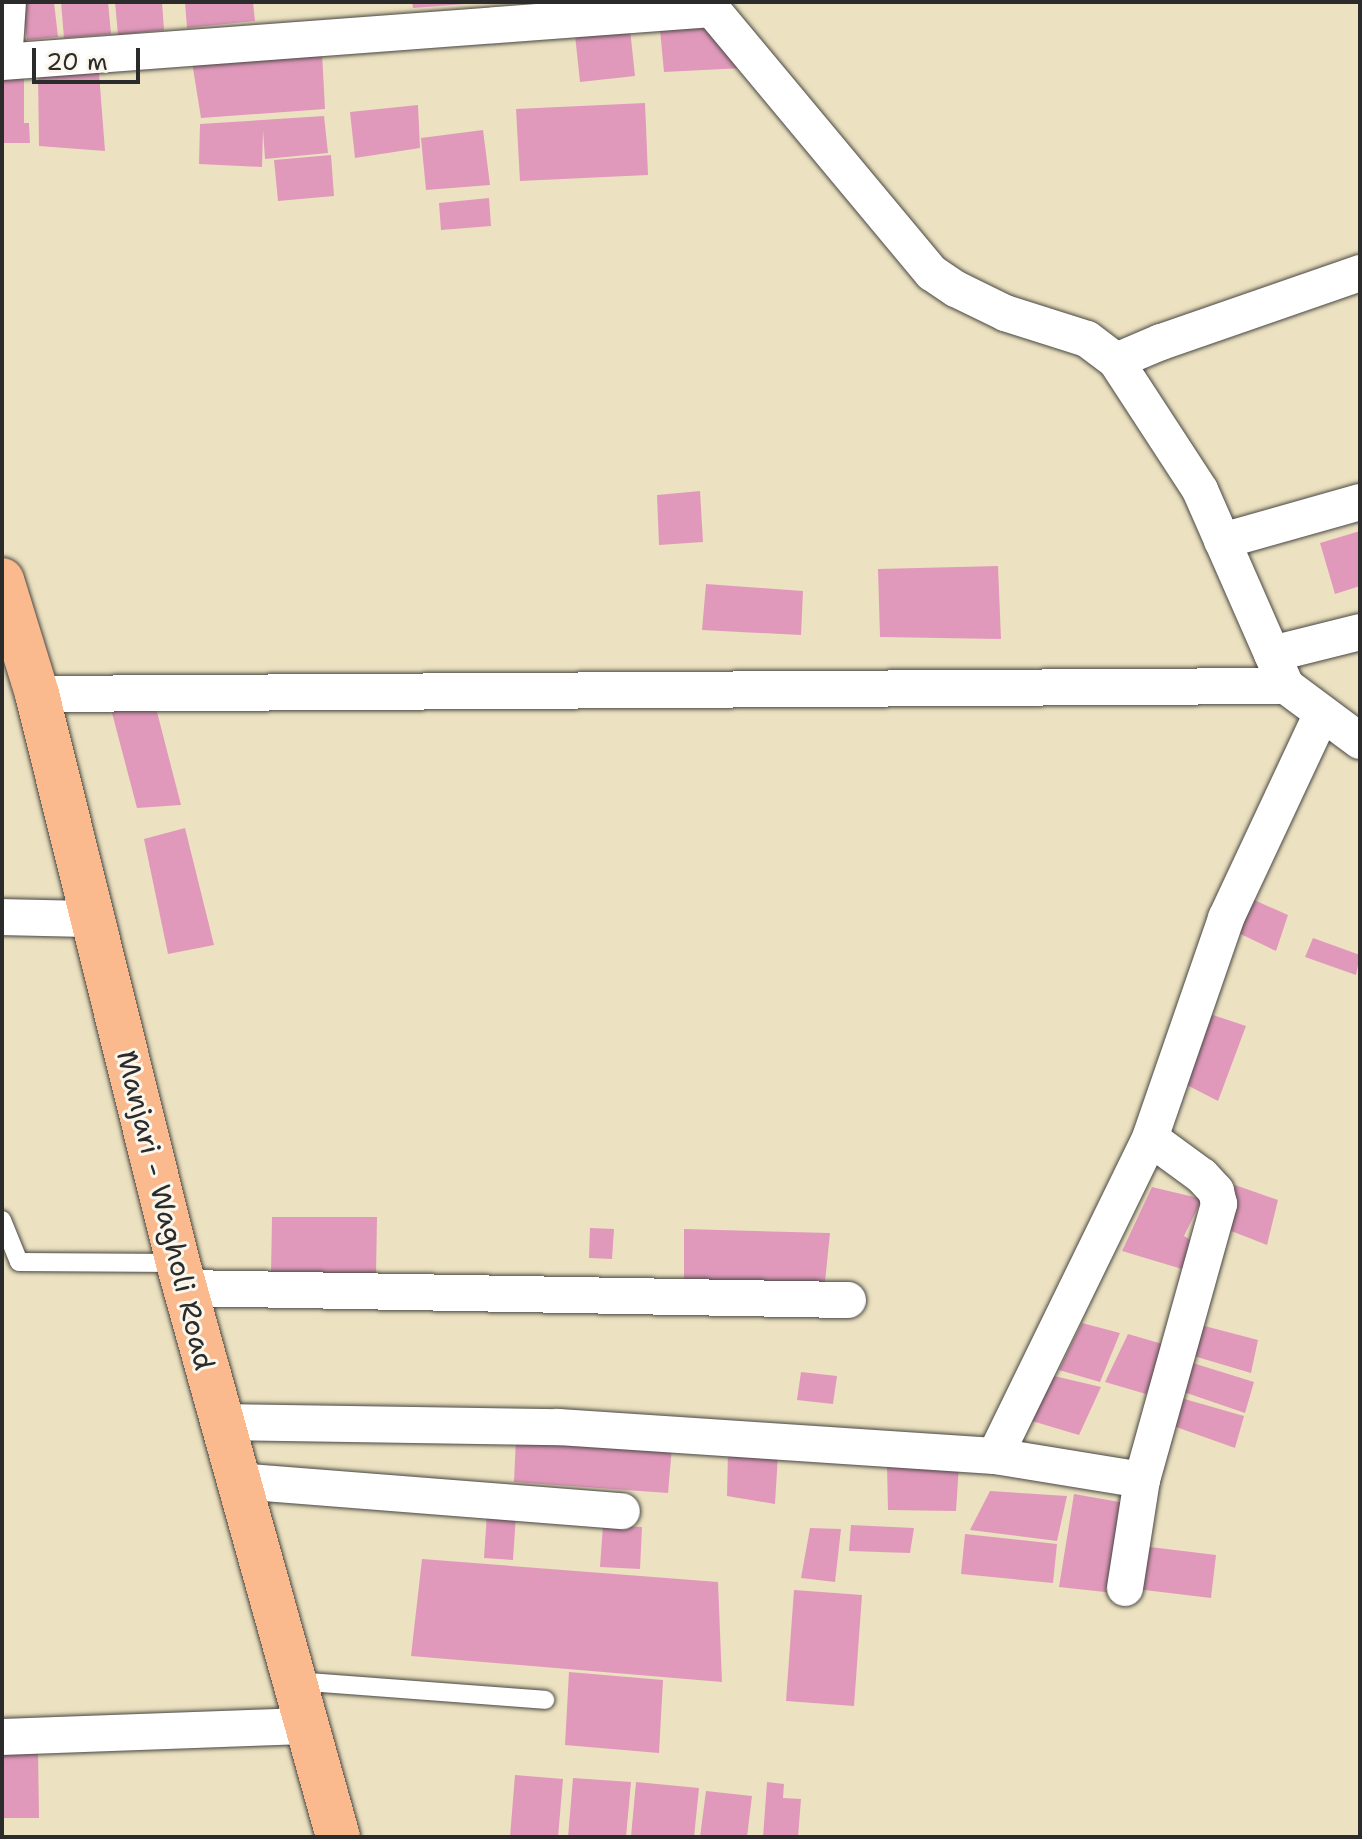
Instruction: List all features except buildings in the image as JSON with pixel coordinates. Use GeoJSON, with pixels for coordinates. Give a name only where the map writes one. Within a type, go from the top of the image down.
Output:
{"type":"FeatureCollection","features":[{"type":"Feature","properties":{"kind":"main road","name":"Manjari - Wagholi Road"},"geometry":{"type":"LineString","coordinates":[[2,580],[37,694],[181,1276],[338,1837]]}},
{"type":"Feature","properties":{"kind":"street"},"geometry":{"type":"LineString","coordinates":[[2,48],[5,47],[10,16],[8,2]]}},
{"type":"Feature","properties":{"kind":"street"},"geometry":{"type":"LineString","coordinates":[[2,62],[709,5],[932,273],[956,289],[1005,313],[1087,339],[1116,361],[1200,490],[1279,670],[1322,713],[1360,741]]}},
{"type":"Feature","properties":{"kind":"street"},"geometry":{"type":"LineString","coordinates":[[1116,361],[1161,342],[1360,273]]}},
{"type":"Feature","properties":{"kind":"street"},"geometry":{"type":"LineString","coordinates":[[1222,541],[1360,502]]}},
{"type":"Feature","properties":{"kind":"street"},"geometry":{"type":"LineString","coordinates":[[37,694],[1279,670],[1360,632]]}},
{"type":"Feature","properties":{"kind":"street"},"geometry":{"type":"LineString","coordinates":[[995,1456],[1150,1138],[1226,918],[1322,713]]}},
{"type":"Feature","properties":{"kind":"street"},"geometry":{"type":"LineString","coordinates":[[2,917],[92,919]]}},
{"type":"Feature","properties":{"kind":"street"},"geometry":{"type":"LineString","coordinates":[[1125,1588],[1142,1480],[1219,1204],[1216,1191],[1202,1176],[1150,1138]]}},
{"type":"Feature","properties":{"kind":"street"},"geometry":{"type":"LineString","coordinates":[[181,1276],[848,1300]]}},
{"type":"Feature","properties":{"kind":"street"},"geometry":{"type":"LineString","coordinates":[[221,1422],[558,1427],[995,1456],[1142,1480]]}},
{"type":"Feature","properties":{"kind":"street"},"geometry":{"type":"LineString","coordinates":[[238,1481],[622,1511]]}},
{"type":"Feature","properties":{"kind":"street"},"geometry":{"type":"LineString","coordinates":[[2,1737],[307,1726]]}},
{"type":"Feature","properties":{"kind":"lane"},"geometry":{"type":"LineString","coordinates":[[2,1220],[19,1262],[181,1276]]}},
{"type":"Feature","properties":{"kind":"lane"},"geometry":{"type":"LineString","coordinates":[[294,1681],[545,1700]]}}]}
